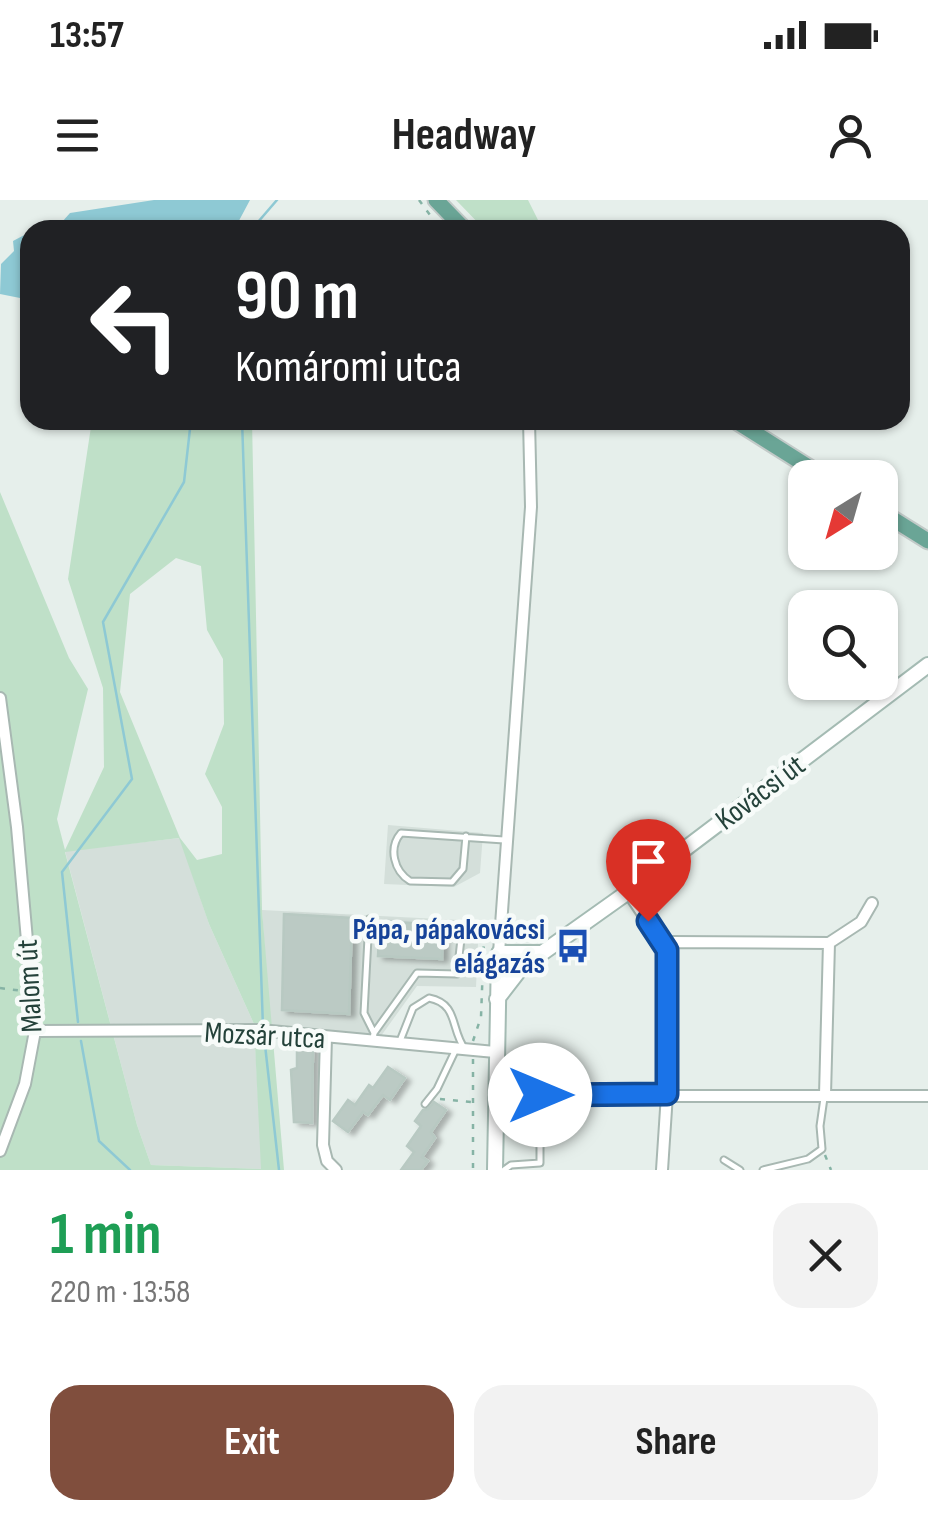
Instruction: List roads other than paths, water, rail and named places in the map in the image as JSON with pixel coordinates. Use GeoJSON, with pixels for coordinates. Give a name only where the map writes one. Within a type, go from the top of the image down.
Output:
{"type":"FeatureCollection","features":[{"type":"Feature","properties":{"kind":"main road"},"geometry":{"type":"LineString","coordinates":[[750,430],[797,460]]}},
{"type":"Feature","properties":{"kind":"main road"},"geometry":{"type":"LineString","coordinates":[[898,522],[927,541]]}},
{"type":"Feature","properties":{"kind":"street"},"geometry":{"type":"LineString","coordinates":[[495,1170],[499,958],[531,508],[530,430]]}},
{"type":"Feature","properties":{"kind":"street","name":"Kovácsi út"},"geometry":{"type":"LineString","coordinates":[[498,999],[520,968],[628,892],[928,665]]}},
{"type":"Feature","properties":{"kind":"street","name":"Malom út"},"geometry":{"type":"LineString","coordinates":[[0,698],[17,828],[35,1031],[25,1084],[0,1151]]}},
{"type":"Feature","properties":{"kind":"street"},"geometry":{"type":"LineString","coordinates":[[628,892],[667,950]]}},
{"type":"Feature","properties":{"kind":"street"},"geometry":{"type":"LineString","coordinates":[[662,1170],[667,1094],[667,950],[671,942],[828,943],[861,922],[872,904]]}},
{"type":"Feature","properties":{"kind":"street"},"geometry":{"type":"LineString","coordinates":[[824,1094],[828,943]]}},
{"type":"Feature","properties":{"kind":"street"},"geometry":{"type":"LineString","coordinates":[[499,958],[542,953]]}},
{"type":"Feature","properties":{"kind":"street"},"geometry":{"type":"LineString","coordinates":[[499,958],[508,969],[520,968]]}},
{"type":"Feature","properties":{"kind":"street","name":"Mozsár utca"},"geometry":{"type":"LineString","coordinates":[[35,1031],[265,1031],[373,1037],[400,1044],[495,1052]]}},
{"type":"Feature","properties":{"kind":"street"},"geometry":{"type":"LineString","coordinates":[[326,1037],[323,1145],[327,1160],[336,1170]]}},
{"type":"Feature","properties":{"kind":"street"},"geometry":{"type":"LineString","coordinates":[[495,1089],[540,1095],[928,1096]]}},
{"type":"Feature","properties":{"kind":"lane"},"geometry":{"type":"LineString","coordinates":[[466,836],[462,869],[452,882],[405,879],[393,856],[395,842],[402,833],[466,836],[506,840]]}},
{"type":"Feature","properties":{"kind":"lane"},"geometry":{"type":"LineString","coordinates":[[368,919],[364,1013],[373,1037]]}},
{"type":"Feature","properties":{"kind":"lane"},"geometry":{"type":"LineString","coordinates":[[373,1037],[416,973],[457,974],[461,939],[446,930]]}},
{"type":"Feature","properties":{"kind":"lane"},"geometry":{"type":"LineString","coordinates":[[400,1044],[408,1014],[422,1000],[435,999],[448,1006],[454,1020],[455,1049],[427,1101]]}},
{"type":"Feature","properties":{"kind":"lane"},"geometry":{"type":"LineString","coordinates":[[455,1032],[455,1049]]}},
{"type":"Feature","properties":{"kind":"lane"},"geometry":{"type":"LineString","coordinates":[[763,1170],[808,1159],[822,1149],[824,1094]]}},
{"type":"Feature","properties":{"kind":"lane"},"geometry":{"type":"LineString","coordinates":[[504,1170],[512,1165],[540,1164],[540,1095]]}},
{"type":"Feature","properties":{"kind":"lane"},"geometry":{"type":"LineString","coordinates":[[724,1160],[740,1170]]}},
{"type":"Feature","properties":{"kind":"water"},"geometry":{"type":"Polygon","coordinates":[[[154,200],[250,200],[239,220],[64,220],[70,213],[154,200]]]}},
{"type":"Feature","properties":{"kind":"water"},"geometry":{"type":"Polygon","coordinates":[[[20,237],[20,298],[0,294],[1,264],[14,251],[13,241],[20,237]]]}},
{"type":"Feature","properties":{"kind":"waterway"},"geometry":{"type":"LineString","coordinates":[[260,220],[277,200]]}},
{"type":"Feature","properties":{"kind":"waterway"},"geometry":{"type":"LineString","coordinates":[[78,1022],[62,872],[132,779],[103,622],[184,482],[190,430]]}},
{"type":"Feature","properties":{"kind":"waterway"},"geometry":{"type":"LineString","coordinates":[[242,430],[263,1028]]}},
{"type":"Feature","properties":{"kind":"waterway"},"geometry":{"type":"LineString","coordinates":[[264,1036],[279,1170]]}},
{"type":"Feature","properties":{"kind":"waterway"},"geometry":{"type":"LineString","coordinates":[[81,1041],[99,1141],[130,1170]]}},
{"type":"Feature","properties":{"kind":"place","name":"Pápa, pápakovácsi elágazás"},"geometry":{"type":"Point","coordinates":[573,946]}}]}
